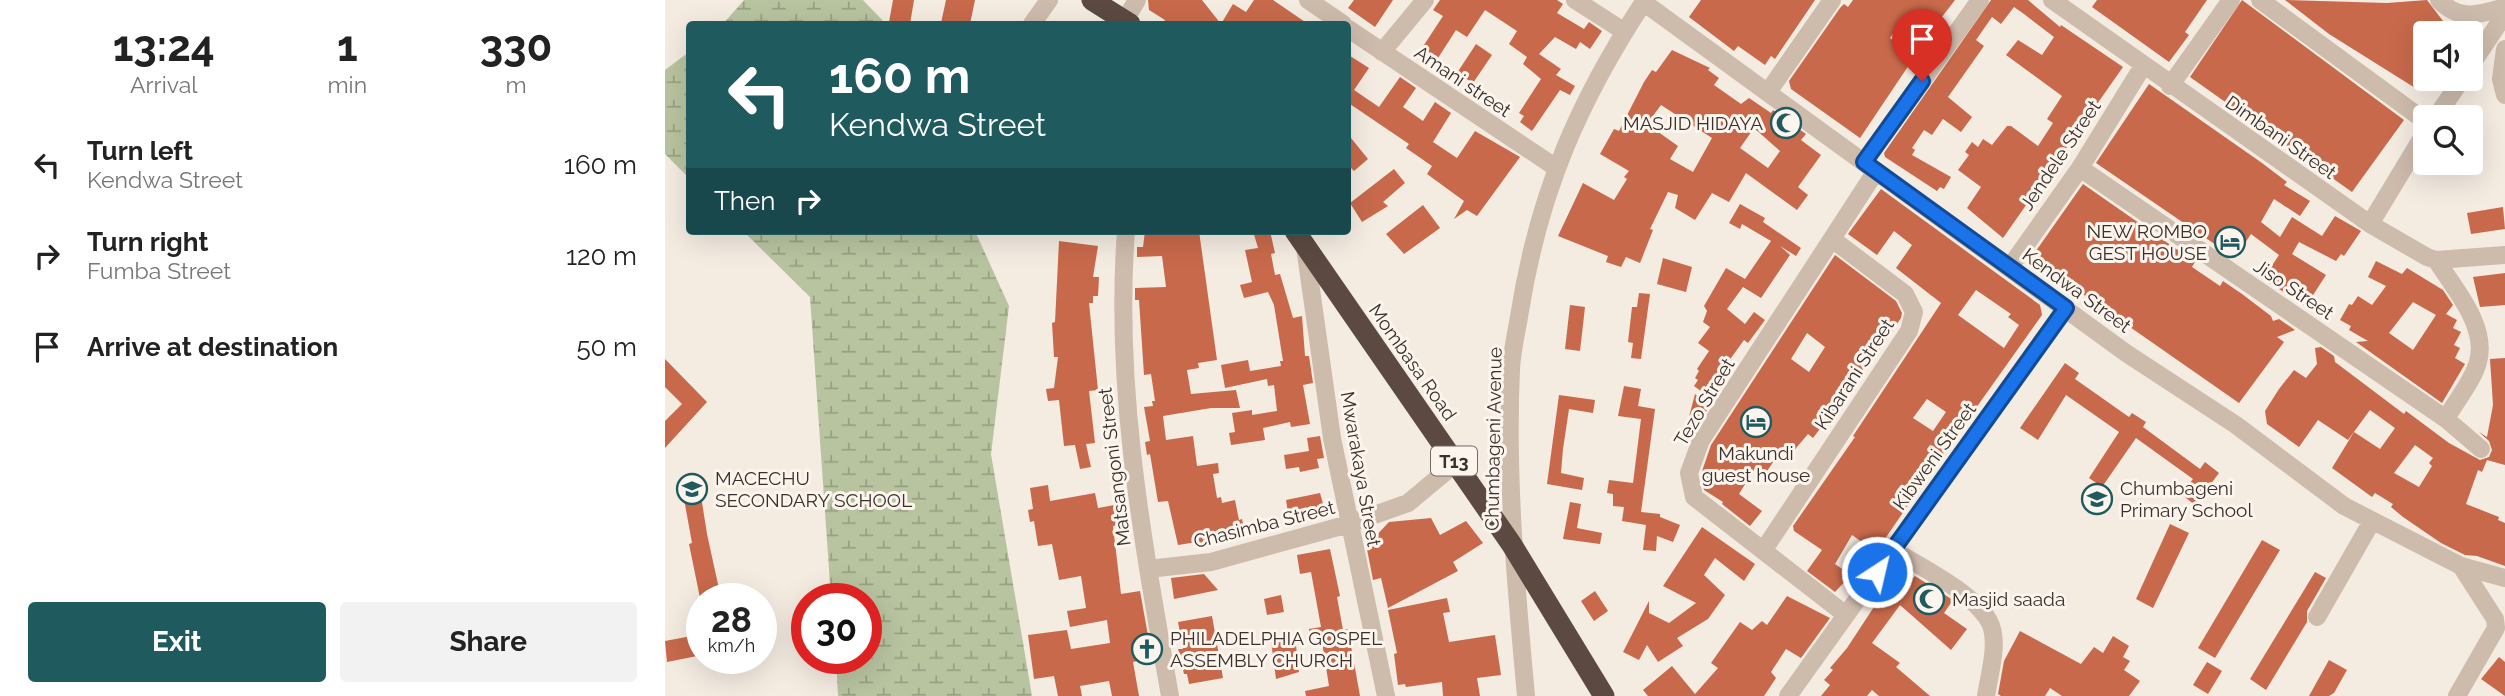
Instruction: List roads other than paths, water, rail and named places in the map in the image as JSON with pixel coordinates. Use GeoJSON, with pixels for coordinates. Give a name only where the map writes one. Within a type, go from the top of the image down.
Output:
{"type":"FeatureCollection","features":[{"type":"Feature","properties":{"kind":"highway"},"geometry":{"type":"LineString","coordinates":[[1092,0],[1125,21]]}},
{"type":"Feature","properties":{"kind":"highway","name":"Mombasa Road"},"geometry":{"type":"LineString","coordinates":[[1300,239],[1512,545],[1604,696]]}},
{"type":"Feature","properties":{"kind":"street"},"geometry":{"type":"LineString","coordinates":[[1034,21],[1049,0]]}},
{"type":"Feature","properties":{"kind":"street"},"geometry":{"type":"LineString","coordinates":[[1127,21],[1137,0]]}},
{"type":"Feature","properties":{"kind":"street"},"geometry":{"type":"LineString","coordinates":[[1308,0],[1339,21]]}},
{"type":"Feature","properties":{"kind":"street"},"geometry":{"type":"LineString","coordinates":[[1382,52],[1425,0]]}},
{"type":"Feature","properties":{"kind":"street"},"geometry":{"type":"LineString","coordinates":[[1575,0],[1625,32]]}},
{"type":"Feature","properties":{"kind":"street"},"geometry":{"type":"LineString","coordinates":[[1767,93],[1832,0]]}},
{"type":"Feature","properties":{"kind":"street","name":"Tezo Street"},"geometry":{"type":"LineString","coordinates":[[1846,615],[1694,497],[1689,473],[1701,440],[1832,239],[1870,166],[1980,0]]}},
{"type":"Feature","properties":{"kind":"street","name":"Dimbani Street"},"geometry":{"type":"LineString","coordinates":[[2052,0],[2170,86],[2370,224],[2436,260]]}},
{"type":"Feature","properties":{"kind":"street"},"geometry":{"type":"LineString","coordinates":[[2170,86],[2231,0]]}},
{"type":"Feature","properties":{"kind":"street"},"geometry":{"type":"LineString","coordinates":[[2260,0],[2413,112]]}},
{"type":"Feature","properties":{"kind":"street"},"geometry":{"type":"LineString","coordinates":[[2439,0],[2450,12],[2461,15],[2486,13],[2505,7]]}},
{"type":"Feature","properties":{"kind":"street","name":"Chumbageni Avenue"},"geometry":{"type":"LineString","coordinates":[[1526,696],[1512,545],[1511,367],[1529,256],[1555,167],[1583,103],[1644,1]]}},
{"type":"Feature","properties":{"kind":"street","name":"Kendwa Street"},"geometry":{"type":"LineString","coordinates":[[1644,1],[2126,353],[2236,425],[2344,506],[2461,566],[2505,578]]}},
{"type":"Feature","properties":{"kind":"street"},"geometry":{"type":"LineString","coordinates":[[2483,47],[2505,14]]}},
{"type":"Feature","properties":{"kind":"street","name":"Amani street"},"geometry":{"type":"LineString","coordinates":[[1351,31],[1555,167]]}},
{"type":"Feature","properties":{"kind":"street"},"geometry":{"type":"LineString","coordinates":[[2505,49],[2501,79],[2505,95]]}},
{"type":"Feature","properties":{"kind":"street","name":"Jendele Street"},"geometry":{"type":"LineString","coordinates":[[2010,267],[2080,168],[2143,66]]}},
{"type":"Feature","properties":{"kind":"street"},"geometry":{"type":"LineString","coordinates":[[2370,224],[2413,153]]}},
{"type":"Feature","properties":{"kind":"street","name":"Jiso Street"},"geometry":{"type":"LineString","coordinates":[[2080,168],[2445,419],[2481,449]]}},
{"type":"Feature","properties":{"kind":"street","name":"Matsangoni Street"},"geometry":{"type":"LineString","coordinates":[[1126,235],[1121,296],[1127,425],[1170,696]]}},
{"type":"Feature","properties":{"kind":"street","name":"Mwarakaya Street"},"geometry":{"type":"LineString","coordinates":[[1300,239],[1332,438],[1386,696]]}},
{"type":"Feature","properties":{"kind":"street","name":"Kibarani Street"},"geometry":{"type":"LineString","coordinates":[[1763,551],[1909,331],[1914,312],[1905,295],[1832,239]]}},
{"type":"Feature","properties":{"kind":"street"},"geometry":{"type":"LineString","coordinates":[[2445,419],[2478,362],[2478,331],[2464,303],[2436,260],[2505,255]]}},
{"type":"Feature","properties":{"kind":"street","name":"Kibweni Street"},"geometry":{"type":"LineString","coordinates":[[1788,696],[2066,308]]}},
{"type":"Feature","properties":{"kind":"street","name":"Chasimba Street"},"geometry":{"type":"LineString","coordinates":[[1148,569],[1211,562],[1349,524],[1408,503],[1456,463]]}},
{"type":"Feature","properties":{"kind":"street"},"geometry":{"type":"LineString","coordinates":[[2317,617],[2372,521]]}},
{"type":"Feature","properties":{"kind":"street"},"geometry":{"type":"LineString","coordinates":[[1893,550],[1971,601],[1989,622],[1993,648],[1986,696]]}},
{"type":"Feature","properties":{"kind":"street"},"geometry":{"type":"LineString","coordinates":[[2457,696],[2496,628],[2495,619],[2461,566]]}},
{"type":"Feature","properties":{"kind":"place","name":"MASJID HIDAYA"},"geometry":{"type":"Point","coordinates":[1786,123]}},
{"type":"Feature","properties":{"kind":"place","name":"NEW ROMBO GEST HOUSE"},"geometry":{"type":"Point","coordinates":[2230,242]}},
{"type":"Feature","properties":{"kind":"place","name":"Makundi guest house"},"geometry":{"type":"Point","coordinates":[1756,422]}},
{"type":"Feature","properties":{"kind":"place","name":"MACECHU SECONDARY SCHOOL"},"geometry":{"type":"Point","coordinates":[692,489]}},
{"type":"Feature","properties":{"kind":"place","name":"Chumbageni Primary School"},"geometry":{"type":"Point","coordinates":[2097,499]}},
{"type":"Feature","properties":{"kind":"place","name":"Masjid saada"},"geometry":{"type":"Point","coordinates":[1929,599]}},
{"type":"Feature","properties":{"kind":"place","name":"PHILADELPHIA GOSPEL ASSEMBLY CHURCH"},"geometry":{"type":"Point","coordinates":[1147,649]}}]}
